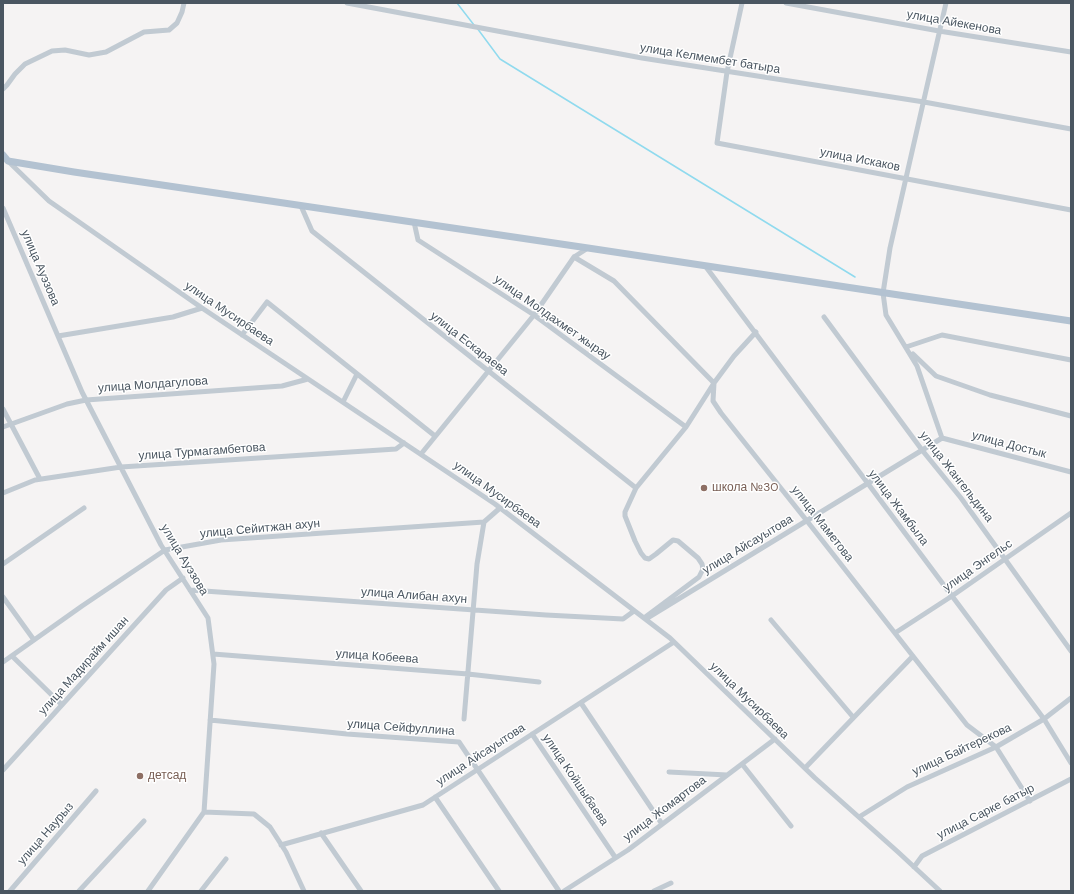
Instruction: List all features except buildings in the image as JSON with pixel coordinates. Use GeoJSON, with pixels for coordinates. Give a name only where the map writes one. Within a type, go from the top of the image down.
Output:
{"type":"FeatureCollection","features":[{"type":"Feature","properties":{"kind":"main road"},"geometry":{"type":"LineString","coordinates":[[3,155],[8,161],[82,174],[414,222],[1071,321]]}},
{"type":"Feature","properties":{"kind":"street"},"geometry":{"type":"LineString","coordinates":[[3,88],[7,85],[14,74],[25,64],[52,51],[65,50],[89,54],[106,52],[144,32],[169,30],[177,23],[184,3]]}},
{"type":"Feature","properties":{"kind":"street","name":"улица Келмембет батыра"},"geometry":{"type":"LineString","coordinates":[[347,3],[642,58],[924,102],[1071,129]]}},
{"type":"Feature","properties":{"kind":"street"},"geometry":{"type":"LineString","coordinates":[[727,72],[742,3]]}},
{"type":"Feature","properties":{"kind":"street","name":"улица Айекенова"},"geometry":{"type":"LineString","coordinates":[[786,3],[939,31],[1071,52]]}},
{"type":"Feature","properties":{"kind":"street"},"geometry":{"type":"LineString","coordinates":[[942,438],[917,366],[886,315],[883,293],[890,248],[946,3]]}},
{"type":"Feature","properties":{"kind":"street","name":"улица Искаков"},"geometry":{"type":"LineString","coordinates":[[727,72],[717,143],[1071,210]]}},
{"type":"Feature","properties":{"kind":"street","name":"улица Мусирбаева"},"geometry":{"type":"LineString","coordinates":[[8,161],[49,201],[202,308],[500,508],[645,619],[674,642],[805,768],[940,891]]}},
{"type":"Feature","properties":{"kind":"street","name":"улица Ескараева"},"geometry":{"type":"LineString","coordinates":[[301,206],[312,231],[636,488]]}},
{"type":"Feature","properties":{"kind":"street","name":"улица Ауэзова"},"geometry":{"type":"LineString","coordinates":[[3,208],[86,400],[165,550],[208,618],[214,664],[204,812]]}},
{"type":"Feature","properties":{"kind":"street","name":"улица Молдахмет жырау"},"geometry":{"type":"LineString","coordinates":[[414,222],[418,240],[534,315],[686,427]]}},
{"type":"Feature","properties":{"kind":"street"},"geometry":{"type":"LineString","coordinates":[[420,454],[534,315],[574,257],[588,248]]}},
{"type":"Feature","properties":{"kind":"street"},"geometry":{"type":"LineString","coordinates":[[574,257],[614,281],[714,383]]}},
{"type":"Feature","properties":{"kind":"street","name":"улица Жамбыла"},"geometry":{"type":"LineString","coordinates":[[706,266],[1044,719],[1071,763]]}},
{"type":"Feature","properties":{"kind":"street"},"geometry":{"type":"LineString","coordinates":[[242,335],[267,302],[435,436]]}},
{"type":"Feature","properties":{"kind":"street"},"geometry":{"type":"LineString","coordinates":[[58,336],[173,317],[202,308]]}},
{"type":"Feature","properties":{"kind":"street","name":"улица Жангельдина"},"geometry":{"type":"LineString","coordinates":[[824,317],[922,450],[961,498],[1071,651]]}},
{"type":"Feature","properties":{"kind":"street"},"geometry":{"type":"LineString","coordinates":[[645,619],[699,577],[703,569],[698,558],[678,541],[672,540],[649,559],[645,558],[625,516],[625,512],[636,488],[686,427],[714,383],[734,356],[756,332]]}},
{"type":"Feature","properties":{"kind":"street"},"geometry":{"type":"LineString","coordinates":[[906,347],[942,335],[1071,360]]}},
{"type":"Feature","properties":{"kind":"street"},"geometry":{"type":"LineString","coordinates":[[906,347],[936,376],[990,395],[1071,416]]}},
{"type":"Feature","properties":{"kind":"street"},"geometry":{"type":"LineString","coordinates":[[343,402],[357,374]]}},
{"type":"Feature","properties":{"kind":"street","name":"улица Молдагулова"},"geometry":{"type":"LineString","coordinates":[[3,428],[67,404],[86,400],[282,386],[308,379]]}},
{"type":"Feature","properties":{"kind":"street","name":"улица Маметова"},"geometry":{"type":"LineString","coordinates":[[714,383],[713,401],[721,414],[967,725],[996,747],[1030,801]]}},
{"type":"Feature","properties":{"kind":"street"},"geometry":{"type":"LineString","coordinates":[[3,409],[40,479]]}},
{"type":"Feature","properties":{"kind":"street","name":"улица Айсауытова"},"geometry":{"type":"LineString","coordinates":[[645,619],[942,438]]}},
{"type":"Feature","properties":{"kind":"street","name":"улица Достык"},"geometry":{"type":"LineString","coordinates":[[942,438],[1071,472]]}},
{"type":"Feature","properties":{"kind":"street","name":"улица Турмагамбетова"},"geometry":{"type":"LineString","coordinates":[[3,493],[40,479],[121,468],[396,449],[404,443]]}},
{"type":"Feature","properties":{"kind":"street"},"geometry":{"type":"LineString","coordinates":[[3,564],[84,508]]}},
{"type":"Feature","properties":{"kind":"street"},"geometry":{"type":"LineString","coordinates":[[464,719],[477,564],[484,522],[500,508]]}},
{"type":"Feature","properties":{"kind":"street","name":"улица Энгельс"},"geometry":{"type":"LineString","coordinates":[[895,633],[952,596],[1071,513]]}},
{"type":"Feature","properties":{"kind":"street","name":"улица Сейитжан ахун"},"geometry":{"type":"LineString","coordinates":[[3,662],[165,550],[222,540],[484,522]]}},
{"type":"Feature","properties":{"kind":"street","name":"улица Мадирайм ишан"},"geometry":{"type":"LineString","coordinates":[[3,770],[166,590],[183,578]]}},
{"type":"Feature","properties":{"kind":"street","name":"улица Алибан ахун"},"geometry":{"type":"LineString","coordinates":[[190,590],[623,619],[634,611]]}},
{"type":"Feature","properties":{"kind":"street"},"geometry":{"type":"LineString","coordinates":[[3,597],[34,640]]}},
{"type":"Feature","properties":{"kind":"street"},"geometry":{"type":"LineString","coordinates":[[771,620],[853,717]]}},
{"type":"Feature","properties":{"kind":"street","name":"улица Айсауытова"},"geometry":{"type":"LineString","coordinates":[[281,845],[422,805],[674,642]]}},
{"type":"Feature","properties":{"kind":"street","name":"улица Кобеева"},"geometry":{"type":"LineString","coordinates":[[213,654],[468,674],[539,682]]}},
{"type":"Feature","properties":{"kind":"street"},"geometry":{"type":"LineString","coordinates":[[12,656],[62,705]]}},
{"type":"Feature","properties":{"kind":"street"},"geometry":{"type":"LineString","coordinates":[[805,768],[912,656]]}},
{"type":"Feature","properties":{"kind":"street","name":"улица Байтерекова"},"geometry":{"type":"LineString","coordinates":[[859,817],[907,787],[996,747],[1044,719],[1071,698]]}},
{"type":"Feature","properties":{"kind":"street"},"geometry":{"type":"LineString","coordinates":[[580,703],[662,824]]}},
{"type":"Feature","properties":{"kind":"street","name":"улица Сейфуллина"},"geometry":{"type":"LineString","coordinates":[[210,720],[348,734],[459,742],[560,891]]}},
{"type":"Feature","properties":{"kind":"street","name":"улица Койшыбаева"},"geometry":{"type":"LineString","coordinates":[[532,734],[615,857]]}},
{"type":"Feature","properties":{"kind":"street","name":"улица Жомартова"},"geometry":{"type":"LineString","coordinates":[[564,891],[628,850],[775,739]]}},
{"type":"Feature","properties":{"kind":"street"},"geometry":{"type":"LineString","coordinates":[[742,764],[791,826]]}},
{"type":"Feature","properties":{"kind":"street"},"geometry":{"type":"LineString","coordinates":[[669,772],[727,775]]}},
{"type":"Feature","properties":{"kind":"street","name":"улица Сарке батыр"},"geometry":{"type":"LineString","coordinates":[[914,867],[922,856],[1071,779]]}},
{"type":"Feature","properties":{"kind":"street","name":"улица Наурыз"},"geometry":{"type":"LineString","coordinates":[[10,891],[96,791]]}},
{"type":"Feature","properties":{"kind":"street"},"geometry":{"type":"LineString","coordinates":[[435,797],[500,891]]}},
{"type":"Feature","properties":{"kind":"street"},"geometry":{"type":"LineString","coordinates":[[148,891],[204,812],[254,814],[270,827],[286,852],[304,891]]}},
{"type":"Feature","properties":{"kind":"street"},"geometry":{"type":"LineString","coordinates":[[79,891],[144,821]]}},
{"type":"Feature","properties":{"kind":"street"},"geometry":{"type":"LineString","coordinates":[[321,833],[361,891]]}},
{"type":"Feature","properties":{"kind":"street"},"geometry":{"type":"LineString","coordinates":[[201,891],[226,859]]}},
{"type":"Feature","properties":{"kind":"street"},"geometry":{"type":"LineString","coordinates":[[654,891],[671,883]]}},
{"type":"Feature","properties":{"kind":"waterway"},"geometry":{"type":"LineString","coordinates":[[457,3],[474,25]]}},
{"type":"Feature","properties":{"kind":"waterway"},"geometry":{"type":"LineString","coordinates":[[477,28],[500,59],[855,277]]}},
{"type":"Feature","properties":{"kind":"place","name":"школа №30"},"geometry":{"type":"Point","coordinates":[704,488]}},
{"type":"Feature","properties":{"kind":"place","name":"детсад"},"geometry":{"type":"Point","coordinates":[140,776]}}]}
